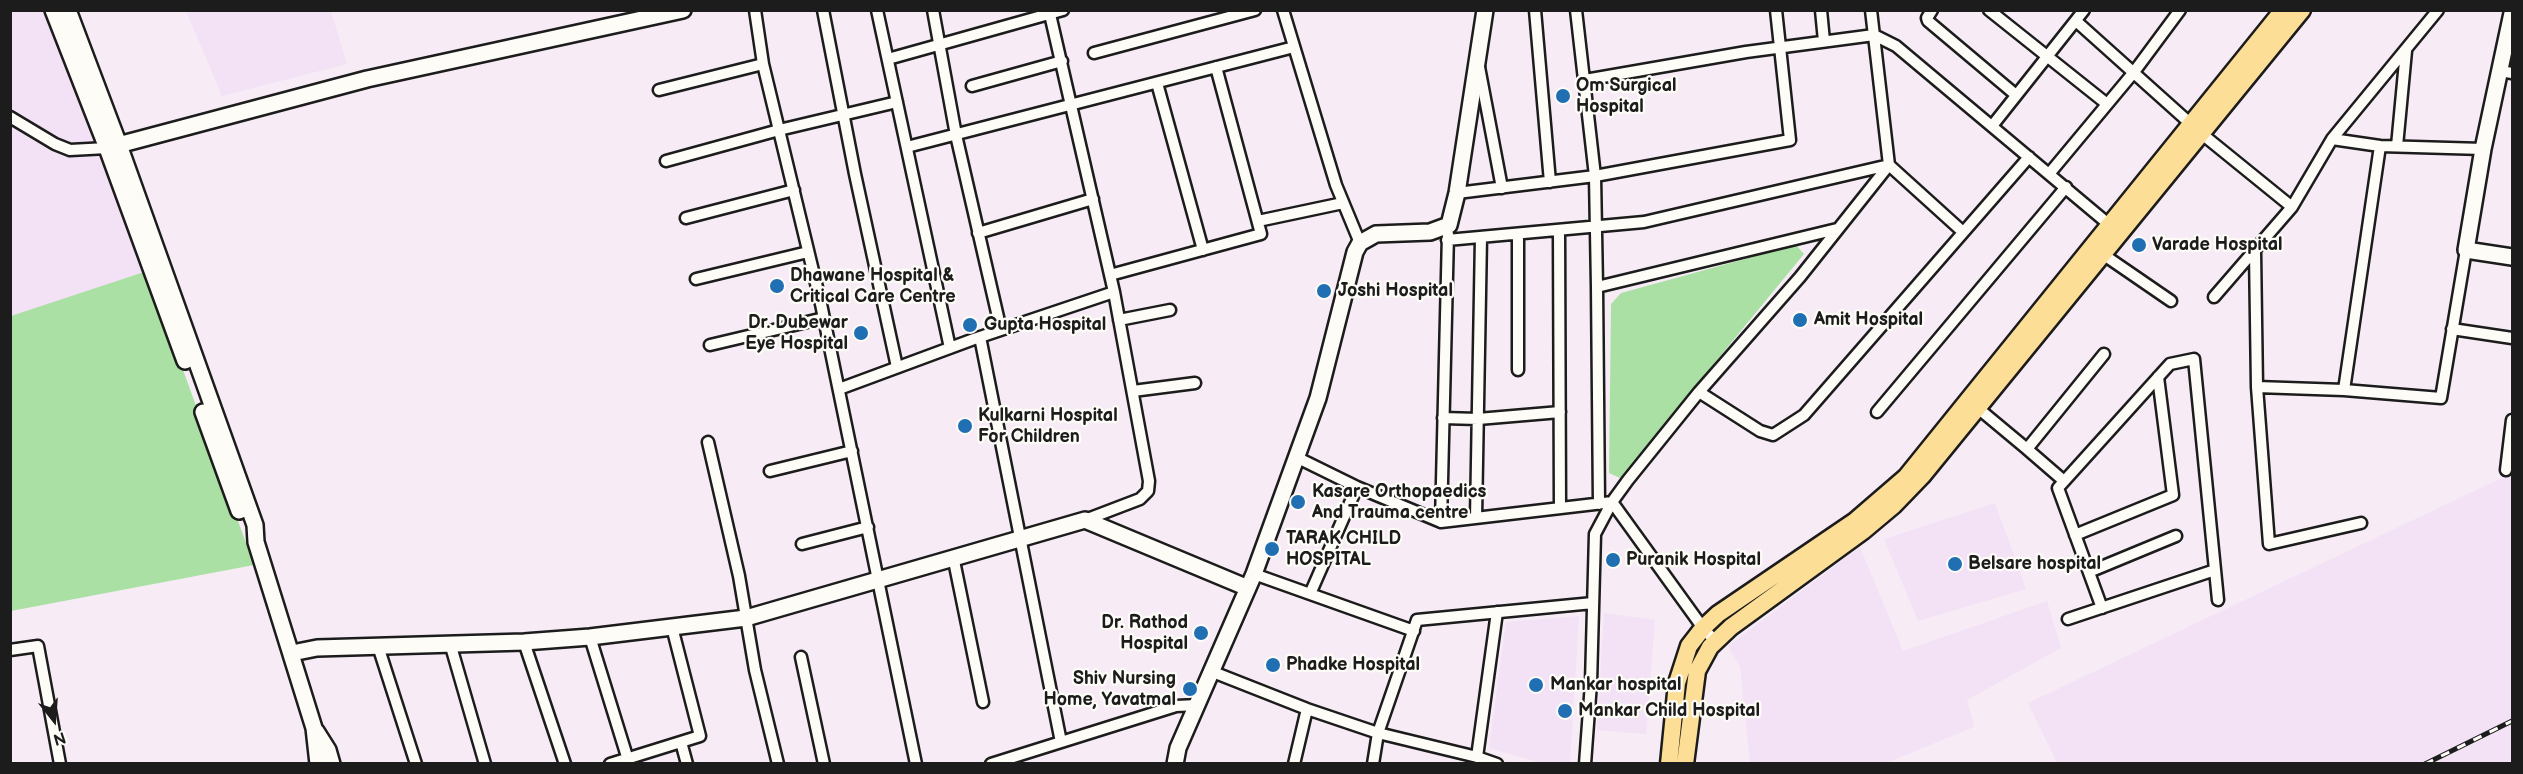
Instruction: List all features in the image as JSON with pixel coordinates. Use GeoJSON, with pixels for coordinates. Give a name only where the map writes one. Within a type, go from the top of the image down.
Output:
{"type":"FeatureCollection","features":[{"type":"Feature","properties":{"kind":"main road"},"geometry":{"type":"LineString","coordinates":[[2197,129],[2283,10]]}},
{"type":"Feature","properties":{"kind":"main road"},"geometry":{"type":"LineString","coordinates":[[1685,764],[1697,671],[1702,659],[1715,641],[1894,505],[1922,476],[1973,404],[2197,129],[2302,10]]}},
{"type":"Feature","properties":{"kind":"main road"},"geometry":{"type":"LineString","coordinates":[[1669,764],[1680,672],[1689,646],[1702,628],[1718,614],[1855,520],[1906,477],[2104,255],[2115,230]]}},
{"type":"Feature","properties":{"kind":"street"},"geometry":{"type":"LineString","coordinates":[[53,10],[113,146]]}},
{"type":"Feature","properties":{"kind":"street"},"geometry":{"type":"LineString","coordinates":[[68,10],[113,146],[255,525],[256,542],[314,728],[318,764]]}},
{"type":"Feature","properties":{"kind":"street"},"geometry":{"type":"LineString","coordinates":[[755,10],[763,64],[824,318],[916,764]]}},
{"type":"Feature","properties":{"kind":"street"},"geometry":{"type":"LineString","coordinates":[[823,10],[897,367]]}},
{"type":"Feature","properties":{"kind":"street"},"geometry":{"type":"LineString","coordinates":[[877,10],[950,348]]}},
{"type":"Feature","properties":{"kind":"street"},"geometry":{"type":"LineString","coordinates":[[933,10],[956,135],[1001,330]]}},
{"type":"Feature","properties":{"kind":"street"},"geometry":{"type":"LineString","coordinates":[[888,59],[1063,10]]}},
{"type":"Feature","properties":{"kind":"street"},"geometry":{"type":"LineString","coordinates":[[1094,53],[1255,10]]}},
{"type":"Feature","properties":{"kind":"street"},"geometry":{"type":"LineString","coordinates":[[1283,10],[1336,185],[1360,243]]}},
{"type":"Feature","properties":{"kind":"street"},"geometry":{"type":"LineString","coordinates":[[1441,522],[1448,232],[1457,193],[1485,10]]}},
{"type":"Feature","properties":{"kind":"street"},"geometry":{"type":"LineString","coordinates":[[1535,10],[1550,182]]}},
{"type":"Feature","properties":{"kind":"street"},"geometry":{"type":"LineString","coordinates":[[1576,10],[1595,176],[1599,504]]}},
{"type":"Feature","properties":{"kind":"street"},"geometry":{"type":"LineString","coordinates":[[1457,193],[1595,176],[1790,140],[1776,10]]}},
{"type":"Feature","properties":{"kind":"street"},"geometry":{"type":"LineString","coordinates":[[1821,10],[1824,41]]}},
{"type":"Feature","properties":{"kind":"street"},"geometry":{"type":"LineString","coordinates":[[1871,10],[1889,165],[1963,232]]}},
{"type":"Feature","properties":{"kind":"street"},"geometry":{"type":"LineString","coordinates":[[1932,10],[1927,18],[1928,21],[2016,95]]}},
{"type":"Feature","properties":{"kind":"street"},"geometry":{"type":"LineString","coordinates":[[1989,10],[2107,104]]}},
{"type":"Feature","properties":{"kind":"street"},"geometry":{"type":"LineString","coordinates":[[1992,126],[2084,10]]}},
{"type":"Feature","properties":{"kind":"street"},"geometry":{"type":"LineString","coordinates":[[2049,174],[2134,72],[2180,10]]}},
{"type":"Feature","properties":{"kind":"street"},"geometry":{"type":"LineString","coordinates":[[2214,297],[2292,207],[2332,139],[2438,10]]}},
{"type":"Feature","properties":{"kind":"street"},"geometry":{"type":"LineString","coordinates":[[10,117],[55,144],[70,150],[113,146],[367,79],[679,11]]}},
{"type":"Feature","properties":{"kind":"street"},"geometry":{"type":"LineString","coordinates":[[292,653],[317,648],[524,642],[590,637],[746,618],[953,556],[1085,520],[1140,499],[1148,491],[1149,481],[1133,391],[1114,292],[1050,12]]}},
{"type":"Feature","properties":{"kind":"street"},"geometry":{"type":"LineString","coordinates":[[2257,387],[2344,390],[2441,398],[2483,149],[2506,72],[2512,13]]}},
{"type":"Feature","properties":{"kind":"street"},"geometry":{"type":"LineString","coordinates":[[2076,21],[2197,129],[2292,207]]}},
{"type":"Feature","properties":{"kind":"street"},"geometry":{"type":"LineString","coordinates":[[1585,80],[1874,34],[1896,46],[2115,230]]}},
{"type":"Feature","properties":{"kind":"street"},"geometry":{"type":"LineString","coordinates":[[907,147],[1294,47]]}},
{"type":"Feature","properties":{"kind":"street"},"geometry":{"type":"LineString","coordinates":[[2397,147],[2406,50]]}},
{"type":"Feature","properties":{"kind":"street"},"geometry":{"type":"LineString","coordinates":[[972,86],[1062,61]]}},
{"type":"Feature","properties":{"kind":"street"},"geometry":{"type":"LineString","coordinates":[[660,90],[763,64]]}},
{"type":"Feature","properties":{"kind":"street"},"geometry":{"type":"LineString","coordinates":[[1478,64],[1502,188]]}},
{"type":"Feature","properties":{"kind":"street"},"geometry":{"type":"LineString","coordinates":[[1110,275],[1259,236],[1261,232],[1216,67]]}},
{"type":"Feature","properties":{"kind":"street"},"geometry":{"type":"LineString","coordinates":[[1157,83],[1203,250]]}},
{"type":"Feature","properties":{"kind":"street"},"geometry":{"type":"LineString","coordinates":[[666,161],[779,130],[897,102]]}},
{"type":"Feature","properties":{"kind":"street"},"geometry":{"type":"LineString","coordinates":[[2332,139],[2380,146],[2483,149]]}},
{"type":"Feature","properties":{"kind":"street"},"geometry":{"type":"LineString","coordinates":[[2344,390],[2380,146]]}},
{"type":"Feature","properties":{"kind":"street"},"geometry":{"type":"LineString","coordinates":[[1699,392],[1760,431],[1773,435],[1804,415],[2029,157]]}},
{"type":"Feature","properties":{"kind":"street"},"geometry":{"type":"LineString","coordinates":[[1175,764],[1178,748],[1251,581],[1318,398],[1355,252],[1360,243],[1376,234],[1448,232],[1481,237],[1644,222],[1889,165]]}},
{"type":"Feature","properties":{"kind":"street"},"geometry":{"type":"LineString","coordinates":[[1585,764],[1591,683],[1595,534],[1612,502],[1628,480],[1699,392],[1800,276],[1889,165]]}},
{"type":"Feature","properties":{"kind":"street"},"geometry":{"type":"LineString","coordinates":[[1877,412],[2066,187]]}},
{"type":"Feature","properties":{"kind":"street"},"geometry":{"type":"LineString","coordinates":[[686,218],[794,190]]}},
{"type":"Feature","properties":{"kind":"street"},"geometry":{"type":"LineString","coordinates":[[978,233],[1093,199]]}},
{"type":"Feature","properties":{"kind":"street"},"geometry":{"type":"LineString","coordinates":[[1258,221],[1343,203]]}},
{"type":"Feature","properties":{"kind":"street"},"geometry":{"type":"LineString","coordinates":[[1559,230],[1560,508]]}},
{"type":"Feature","properties":{"kind":"street"},"geometry":{"type":"LineString","coordinates":[[1597,287],[1837,230]]}},
{"type":"Feature","properties":{"kind":"street"},"geometry":{"type":"LineString","coordinates":[[1518,234],[1518,370]]}},
{"type":"Feature","properties":{"kind":"street"},"geometry":{"type":"LineString","coordinates":[[1476,518],[1481,237]]}},
{"type":"Feature","properties":{"kind":"street"},"geometry":{"type":"LineString","coordinates":[[2466,250],[2512,257]]}},
{"type":"Feature","properties":{"kind":"street"},"geometry":{"type":"LineString","coordinates":[[2255,251],[2257,387],[2269,544],[2361,523]]}},
{"type":"Feature","properties":{"kind":"street"},"geometry":{"type":"LineString","coordinates":[[696,279],[808,252]]}},
{"type":"Feature","properties":{"kind":"street"},"geometry":{"type":"LineString","coordinates":[[2104,255],[2171,302]]}},
{"type":"Feature","properties":{"kind":"street"},"geometry":{"type":"LineString","coordinates":[[839,389],[980,337],[1114,292]]}},
{"type":"Feature","properties":{"kind":"street"},"geometry":{"type":"LineString","coordinates":[[1119,320],[1170,310]]}},
{"type":"Feature","properties":{"kind":"street"},"geometry":{"type":"LineString","coordinates":[[710,345],[824,318]]}},
{"type":"Feature","properties":{"kind":"street"},"geometry":{"type":"LineString","coordinates":[[2452,329],[2512,338]]}},
{"type":"Feature","properties":{"kind":"street"},"geometry":{"type":"LineString","coordinates":[[980,337],[1060,742]]}},
{"type":"Feature","properties":{"kind":"street"},"geometry":{"type":"LineString","coordinates":[[2027,449],[2104,354]]}},
{"type":"Feature","properties":{"kind":"street"},"geometry":{"type":"LineString","coordinates":[[2102,608],[2058,488],[2170,364],[2194,359],[2218,600]]}},
{"type":"Feature","properties":{"kind":"street"},"geometry":{"type":"LineString","coordinates":[[2075,535],[2173,495],[2158,377]]}},
{"type":"Feature","properties":{"kind":"street"},"geometry":{"type":"LineString","coordinates":[[1133,391],[1195,383]]}},
{"type":"Feature","properties":{"kind":"street"},"geometry":{"type":"LineString","coordinates":[[1973,404],[2064,482]]}},
{"type":"Feature","properties":{"kind":"street"},"geometry":{"type":"LineString","coordinates":[[1443,418],[1560,412]]}},
{"type":"Feature","properties":{"kind":"street"},"geometry":{"type":"LineString","coordinates":[[2506,470],[2512,420]]}},
{"type":"Feature","properties":{"kind":"street"},"geometry":{"type":"LineString","coordinates":[[708,442],[739,576],[755,670],[778,764]]}},
{"type":"Feature","properties":{"kind":"street"},"geometry":{"type":"LineString","coordinates":[[770,471],[852,451]]}},
{"type":"Feature","properties":{"kind":"street"},"geometry":{"type":"LineString","coordinates":[[1296,457],[1357,487],[1441,522],[1612,502]]}},
{"type":"Feature","properties":{"kind":"street"},"geometry":{"type":"LineString","coordinates":[[1310,594],[1357,487]]}},
{"type":"Feature","properties":{"kind":"street"},"geometry":{"type":"LineString","coordinates":[[1612,502],[1702,628],[1715,641]]}},
{"type":"Feature","properties":{"kind":"street"},"geometry":{"type":"LineString","coordinates":[[1085,520],[1251,581],[1310,594],[1414,631]]}},
{"type":"Feature","properties":{"kind":"street"},"geometry":{"type":"LineString","coordinates":[[802,544],[868,527]]}},
{"type":"Feature","properties":{"kind":"street"},"geometry":{"type":"LineString","coordinates":[[2089,572],[2176,536]]}},
{"type":"Feature","properties":{"kind":"street"},"geometry":{"type":"LineString","coordinates":[[953,556],[983,702]]}},
{"type":"Feature","properties":{"kind":"street"},"geometry":{"type":"LineString","coordinates":[[2068,619],[2215,570]]}},
{"type":"Feature","properties":{"kind":"street"},"geometry":{"type":"LineString","coordinates":[[1373,764],[1378,733],[1417,620],[1593,603]]}},
{"type":"Feature","properties":{"kind":"street"},"geometry":{"type":"LineString","coordinates":[[1478,757],[1497,612]]}},
{"type":"Feature","properties":{"kind":"street"},"geometry":{"type":"LineString","coordinates":[[610,764],[628,761],[700,736],[672,627]]}},
{"type":"Feature","properties":{"kind":"street"},"geometry":{"type":"LineString","coordinates":[[590,637],[628,761]]}},
{"type":"Feature","properties":{"kind":"street"},"geometry":{"type":"LineString","coordinates":[[524,642],[565,764]]}},
{"type":"Feature","properties":{"kind":"street"},"geometry":{"type":"LineString","coordinates":[[450,644],[485,764]]}},
{"type":"Feature","properties":{"kind":"street"},"geometry":{"type":"LineString","coordinates":[[10,650],[38,646],[60,764]]}},
{"type":"Feature","properties":{"kind":"street"},"geometry":{"type":"LineString","coordinates":[[378,646],[416,764]]}},
{"type":"Feature","properties":{"kind":"street"},"geometry":{"type":"LineString","coordinates":[[801,657],[824,764]]}},
{"type":"Feature","properties":{"kind":"street"},"geometry":{"type":"LineString","coordinates":[[1212,672],[1307,709],[1378,733],[1478,757],[1497,764]]}},
{"type":"Feature","properties":{"kind":"street"},"geometry":{"type":"LineString","coordinates":[[991,764],[1176,706],[1198,705]]}},
{"type":"Feature","properties":{"kind":"street"},"geometry":{"type":"LineString","coordinates":[[1294,764],[1307,709]]}},
{"type":"Feature","properties":{"kind":"street"},"geometry":{"type":"LineString","coordinates":[[314,728],[328,750],[333,764]]}},
{"type":"Feature","properties":{"kind":"street"},"geometry":{"type":"LineString","coordinates":[[681,742],[687,764]]}},
{"type":"Feature","properties":{"kind":"shaded area"},"geometry":{"type":"Polygon","coordinates":[[[10,11],[44,11],[147,271],[11,317],[10,11]]]}},
{"type":"Feature","properties":{"kind":"shaded area"},"geometry":{"type":"Polygon","coordinates":[[[186,11],[331,11],[347,64],[222,96],[186,11]]]}},
{"type":"Feature","properties":{"kind":"shaded area"},"geometry":{"type":"Polygon","coordinates":[[[2512,473],[2512,763],[2057,763],[2028,703],[2512,473]]]}},
{"type":"Feature","properties":{"kind":"shaded area","name":"Belsare hospital"},"geometry":{"type":"Polygon","coordinates":[[[1995,503],[2026,589],[1918,621],[1884,539],[1995,503]]]}},
{"type":"Feature","properties":{"kind":"shaded area"},"geometry":{"type":"Polygon","coordinates":[[[1860,547],[1903,651],[2047,601],[2061,648],[1967,700],[1974,727],[1886,763],[1750,763],[1740,667],[1728,646],[1860,547]]]}},
{"type":"Feature","properties":{"kind":"shaded area"},"geometry":{"type":"Polygon","coordinates":[[[1604,613],[1655,620],[1646,734],[1597,730],[1604,613]]]}},
{"type":"Feature","properties":{"kind":"shaded area","name":"Mankar hospital"},"geometry":{"type":"Polygon","coordinates":[[[1579,616],[1570,763],[1541,763],[1489,748],[1506,622],[1579,616]]]}},
{"type":"Feature","properties":{"kind":"green space"},"geometry":{"type":"Polygon","coordinates":[[[1796,245],[1804,254],[1620,478],[1609,473],[1611,304],[1621,293],[1796,245]]]}},
{"type":"Feature","properties":{"kind":"green space"},"geometry":{"type":"Polygon","coordinates":[[[147,271],[254,565],[11,611],[11,316],[147,271]]]}},
{"type":"Feature","properties":{"kind":"railway"},"geometry":{"type":"LineString","coordinates":[[2425,764],[2512,721]]}},
{"type":"Feature","properties":{"kind":"place","name":"Om Surgical Hospital"},"geometry":{"type":"Point","coordinates":[1563,96]}},
{"type":"Feature","properties":{"kind":"place","name":"Varade Hospital"},"geometry":{"type":"Point","coordinates":[2139,245]}},
{"type":"Feature","properties":{"kind":"place","name":"Dhawane Hospital & Critical Care Centre"},"geometry":{"type":"Point","coordinates":[777,286]}},
{"type":"Feature","properties":{"kind":"place","name":"Joshi Hospital"},"geometry":{"type":"Point","coordinates":[1324,291]}},
{"type":"Feature","properties":{"kind":"place","name":"Amit Hospital"},"geometry":{"type":"Point","coordinates":[1800,320]}},
{"type":"Feature","properties":{"kind":"place","name":"Gupta Hospital"},"geometry":{"type":"Point","coordinates":[970,325]}},
{"type":"Feature","properties":{"kind":"place","name":"Dr. Dubewar Eye Hospital"},"geometry":{"type":"Point","coordinates":[861,333]}},
{"type":"Feature","properties":{"kind":"place","name":"Kulkarni Hospital For Children"},"geometry":{"type":"Point","coordinates":[965,426]}},
{"type":"Feature","properties":{"kind":"place","name":"Kasare Orthopaedics And Trauma centre"},"geometry":{"type":"Point","coordinates":[1298,502]}},
{"type":"Feature","properties":{"kind":"place","name":"TARAK CHILD HOSPITAL"},"geometry":{"type":"Point","coordinates":[1272,549]}},
{"type":"Feature","properties":{"kind":"place","name":"Puranik Hospital"},"geometry":{"type":"Point","coordinates":[1613,560]}},
{"type":"Feature","properties":{"kind":"place","name":"Belsare hospital"},"geometry":{"type":"Point","coordinates":[1955,564]}},
{"type":"Feature","properties":{"kind":"place","name":"Dr. Rathod Hospital"},"geometry":{"type":"Point","coordinates":[1201,633]}},
{"type":"Feature","properties":{"kind":"place","name":"Phadke Hospital"},"geometry":{"type":"Point","coordinates":[1273,665]}},
{"type":"Feature","properties":{"kind":"place","name":"Mankar hospital"},"geometry":{"type":"Point","coordinates":[1536,685]}},
{"type":"Feature","properties":{"kind":"place","name":"Shiv Nursing Home, Yavatmal"},"geometry":{"type":"Point","coordinates":[1190,689]}},
{"type":"Feature","properties":{"kind":"place","name":"Mankar Child Hospital"},"geometry":{"type":"Point","coordinates":[1565,711]}}]}
